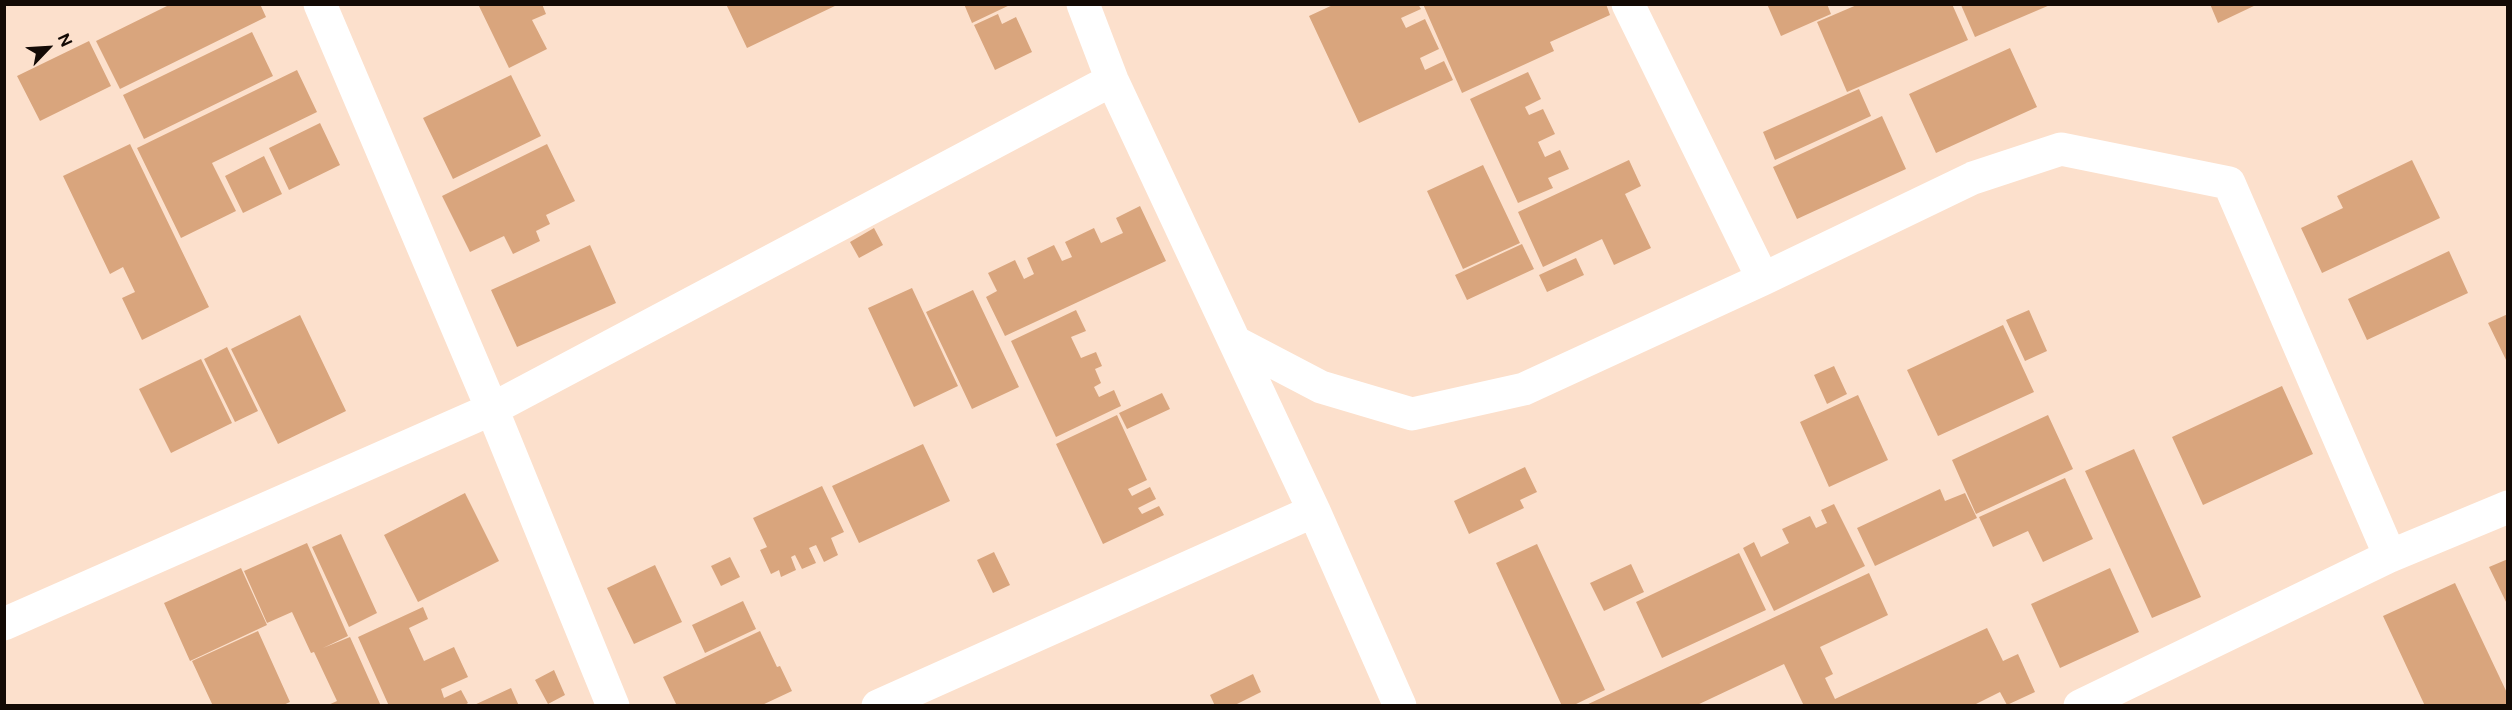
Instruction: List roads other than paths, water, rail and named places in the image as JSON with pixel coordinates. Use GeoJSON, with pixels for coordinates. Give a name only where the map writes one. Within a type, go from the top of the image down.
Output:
{"type":"FeatureCollection","features":[{"type":"Feature","properties":{"kind":"street"},"geometry":{"type":"LineString","coordinates":[[320,4],[492,409],[613,705]]}},
{"type":"Feature","properties":{"kind":"street"},"geometry":{"type":"LineString","coordinates":[[1083,4],[1112,80],[1237,343],[1400,705]]}},
{"type":"Feature","properties":{"kind":"street"},"geometry":{"type":"LineString","coordinates":[[1628,4],[1763,279]]}},
{"type":"Feature","properties":{"kind":"street"},"geometry":{"type":"LineString","coordinates":[[4,624],[492,409],[1112,80]]}},
{"type":"Feature","properties":{"kind":"street"},"geometry":{"type":"LineString","coordinates":[[1237,343],[1321,387],[1412,414],[1524,389],[1763,279],[1973,178],[2061,149],[2229,183],[2390,556]]}},
{"type":"Feature","properties":{"kind":"street"},"geometry":{"type":"LineString","coordinates":[[2080,705],[2390,556],[2508,507]]}},
{"type":"Feature","properties":{"kind":"street"},"geometry":{"type":"LineString","coordinates":[[878,705],[1314,511]]}}]}
